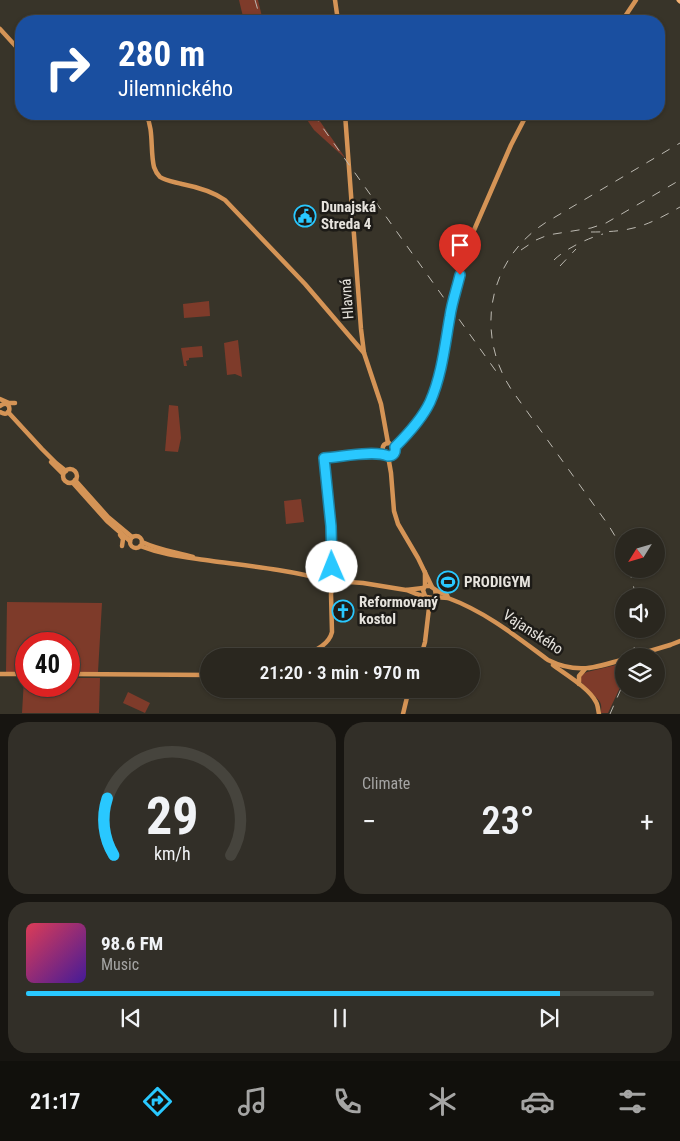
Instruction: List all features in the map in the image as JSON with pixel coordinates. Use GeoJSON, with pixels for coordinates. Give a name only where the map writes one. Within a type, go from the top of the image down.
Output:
{"type":"FeatureCollection","features":[{"type":"Feature","properties":{"kind":"main road"},"geometry":{"type":"LineString","coordinates":[[335,0],[337,15]]}},
{"type":"Feature","properties":{"kind":"main road"},"geometry":{"type":"LineString","coordinates":[[626,15],[636,0]]}},
{"type":"Feature","properties":{"kind":"main road"},"geometry":{"type":"LineString","coordinates":[[0,29],[15,45]]}},
{"type":"Feature","properties":{"kind":"main road"},"geometry":{"type":"LineString","coordinates":[[149,120],[154,166],[160,177],[197,187],[225,200],[305,284],[364,353]]}},
{"type":"Feature","properties":{"kind":"main road","name":"Hlavná"},"geometry":{"type":"LineString","coordinates":[[345,120],[364,353],[392,445]]}},
{"type":"Feature","properties":{"kind":"main road"},"geometry":{"type":"LineString","coordinates":[[424,648],[429,608],[436,593],[398,524],[392,504],[390,473],[385,444],[392,445],[406,438],[430,402],[440,369],[451,313],[468,244],[524,120]]}},
{"type":"Feature","properties":{"kind":"main road"},"geometry":{"type":"LineString","coordinates":[[1,402],[15,402]]}},
{"type":"Feature","properties":{"kind":"main road"},"geometry":{"type":"LineString","coordinates":[[1,402],[9,406],[10,409],[5,412],[22,427],[64,472],[63,479],[65,482],[74,482]]}},
{"type":"Feature","properties":{"kind":"main road"},"geometry":{"type":"LineString","coordinates":[[318,648],[331,637],[332,621],[330,578],[331,526],[324,458],[395,452],[392,445]]}},
{"type":"Feature","properties":{"kind":"main road"},"geometry":{"type":"LineString","coordinates":[[64,472],[70,469],[74,471],[77,476],[74,482]]}},
{"type":"Feature","properties":{"kind":"main road"},"geometry":{"type":"LineString","coordinates":[[74,482],[123,539],[122,546]]}},
{"type":"Feature","properties":{"kind":"main road"},"geometry":{"type":"LineString","coordinates":[[74,482],[131,539]]}},
{"type":"Feature","properties":{"kind":"main road"},"geometry":{"type":"LineString","coordinates":[[116,530],[131,539]]}},
{"type":"Feature","properties":{"kind":"main road"},"geometry":{"type":"LineString","coordinates":[[131,539],[136,536],[139,537],[141,544],[165,555],[406,590],[426,597],[448,598]]}},
{"type":"Feature","properties":{"kind":"main road"},"geometry":{"type":"LineString","coordinates":[[131,539],[130,545],[133,548],[138,548],[141,544]]}},
{"type":"Feature","properties":{"kind":"main road"},"geometry":{"type":"LineString","coordinates":[[425,572],[423,592],[429,608]]}},
{"type":"Feature","properties":{"kind":"main road"},"geometry":{"type":"LineString","coordinates":[[406,590],[428,585],[447,595],[448,598]]}},
{"type":"Feature","properties":{"kind":"main road","name":"Vajanského"},"geometry":{"type":"LineString","coordinates":[[448,598],[478,611],[558,665],[574,669],[585,669],[615,662]]}},
{"type":"Feature","properties":{"kind":"main road"},"geometry":{"type":"LineString","coordinates":[[660,648],[680,641]]}},
{"type":"Feature","properties":{"kind":"main road"},"geometry":{"type":"LineString","coordinates":[[548,660],[574,679],[592,696],[596,702],[599,714]]}},
{"type":"Feature","properties":{"kind":"main road"},"geometry":{"type":"LineString","coordinates":[[574,669],[574,679]]}},
{"type":"Feature","properties":{"kind":"main road"},"geometry":{"type":"LineString","coordinates":[[579,684],[579,676],[585,669]]}},
{"type":"Feature","properties":{"kind":"main road"},"geometry":{"type":"LineString","coordinates":[[0,674],[15,674]]}},
{"type":"Feature","properties":{"kind":"main road"},"geometry":{"type":"LineString","coordinates":[[80,674],[200,675]]}},
{"type":"Feature","properties":{"kind":"main road"},"geometry":{"type":"LineString","coordinates":[[403,714],[407,698]]}},
{"type":"Feature","properties":{"kind":"shaded area"},"geometry":{"type":"Polygon","coordinates":[[[239,0],[258,0],[262,15],[243,15],[239,0]]]}},
{"type":"Feature","properties":{"kind":"shaded area"},"geometry":{"type":"Polygon","coordinates":[[[307,120],[319,120],[346,159],[314,130],[307,120]]]}},
{"type":"Feature","properties":{"kind":"shaded area"},"geometry":{"type":"Polygon","coordinates":[[[209,301],[210,316],[184,318],[183,304],[209,301]]]}},
{"type":"Feature","properties":{"kind":"shaded area"},"geometry":{"type":"Polygon","coordinates":[[[238,340],[242,377],[235,374],[227,375],[224,343],[238,340]]]}},
{"type":"Feature","properties":{"kind":"shaded area"},"geometry":{"type":"Polygon","coordinates":[[[202,346],[203,357],[189,358],[186,361],[187,366],[184,366],[181,348],[202,346]]]}},
{"type":"Feature","properties":{"kind":"shaded area"},"geometry":{"type":"Polygon","coordinates":[[[169,405],[178,406],[181,438],[178,452],[165,451],[169,405]]]}},
{"type":"Feature","properties":{"kind":"shaded area"},"geometry":{"type":"Polygon","coordinates":[[[301,499],[304,522],[286,524],[284,501],[301,499]]]}},
{"type":"Feature","properties":{"kind":"shaded area"},"geometry":{"type":"Polygon","coordinates":[[[7,602],[102,603],[98,672],[80,672],[80,632],[15,632],[15,672],[6,672],[7,602]]]}},
{"type":"Feature","properties":{"kind":"shaded area"},"geometry":{"type":"Polygon","coordinates":[[[615,665],[615,698],[608,713],[601,713],[600,702],[581,682],[580,678],[587,672],[615,665]]]}},
{"type":"Feature","properties":{"kind":"shaded area"},"geometry":{"type":"Polygon","coordinates":[[[80,678],[100,678],[99,713],[22,713],[23,697],[80,697],[80,678]]]}},
{"type":"Feature","properties":{"kind":"shaded area"},"geometry":{"type":"Polygon","coordinates":[[[128,692],[150,703],[145,713],[123,703],[128,692]]]}},
{"type":"Feature","properties":{"kind":"railway"},"geometry":{"type":"LineString","coordinates":[[255,0],[259,15]]}},
{"type":"Feature","properties":{"kind":"railway"},"geometry":{"type":"LineString","coordinates":[[317,120],[498,374]]}},
{"type":"Feature","properties":{"kind":"railway"},"geometry":{"type":"LineString","coordinates":[[615,536],[511,389],[500,367],[493,345],[491,322],[493,299],[500,277],[511,257],[526,238],[545,223],[680,143]]}},
{"type":"Feature","properties":{"kind":"railway"},"geometry":{"type":"LineString","coordinates":[[521,250],[548,235],[591,228],[606,223],[680,180]]}},
{"type":"Feature","properties":{"kind":"railway"},"geometry":{"type":"LineString","coordinates":[[591,232],[617,231],[637,227],[680,207]]}},
{"type":"Feature","properties":{"kind":"railway"},"geometry":{"type":"LineString","coordinates":[[554,260],[577,244],[603,234]]}},
{"type":"Feature","properties":{"kind":"railway"},"geometry":{"type":"LineString","coordinates":[[560,266],[576,249]]}},
{"type":"Feature","properties":{"kind":"railway"},"geometry":{"type":"LineString","coordinates":[[631,578],[634,588]]}},
{"type":"Feature","properties":{"kind":"railway"},"geometry":{"type":"LineString","coordinates":[[634,648],[636,638]]}},
{"type":"Feature","properties":{"kind":"railway"},"geometry":{"type":"LineString","coordinates":[[610,714],[617,698]]}},
{"type":"Feature","properties":{"kind":"place","name":"Dunajská Streda 4"},"geometry":{"type":"Point","coordinates":[305,216]}},
{"type":"Feature","properties":{"kind":"place","name":"PRODIGYM"},"geometry":{"type":"Point","coordinates":[448,582]}},
{"type":"Feature","properties":{"kind":"place","name":"Reformovaný kostol"},"geometry":{"type":"Point","coordinates":[343,611]}},
{"type":"Feature","properties":{"kind":"route"},"geometry":{"type":"LineString","coordinates":[[332,567],[331,526],[324,458],[373,454],[393,455],[395,447],[406,438],[423,415],[434,392],[460,275]]}}]}
